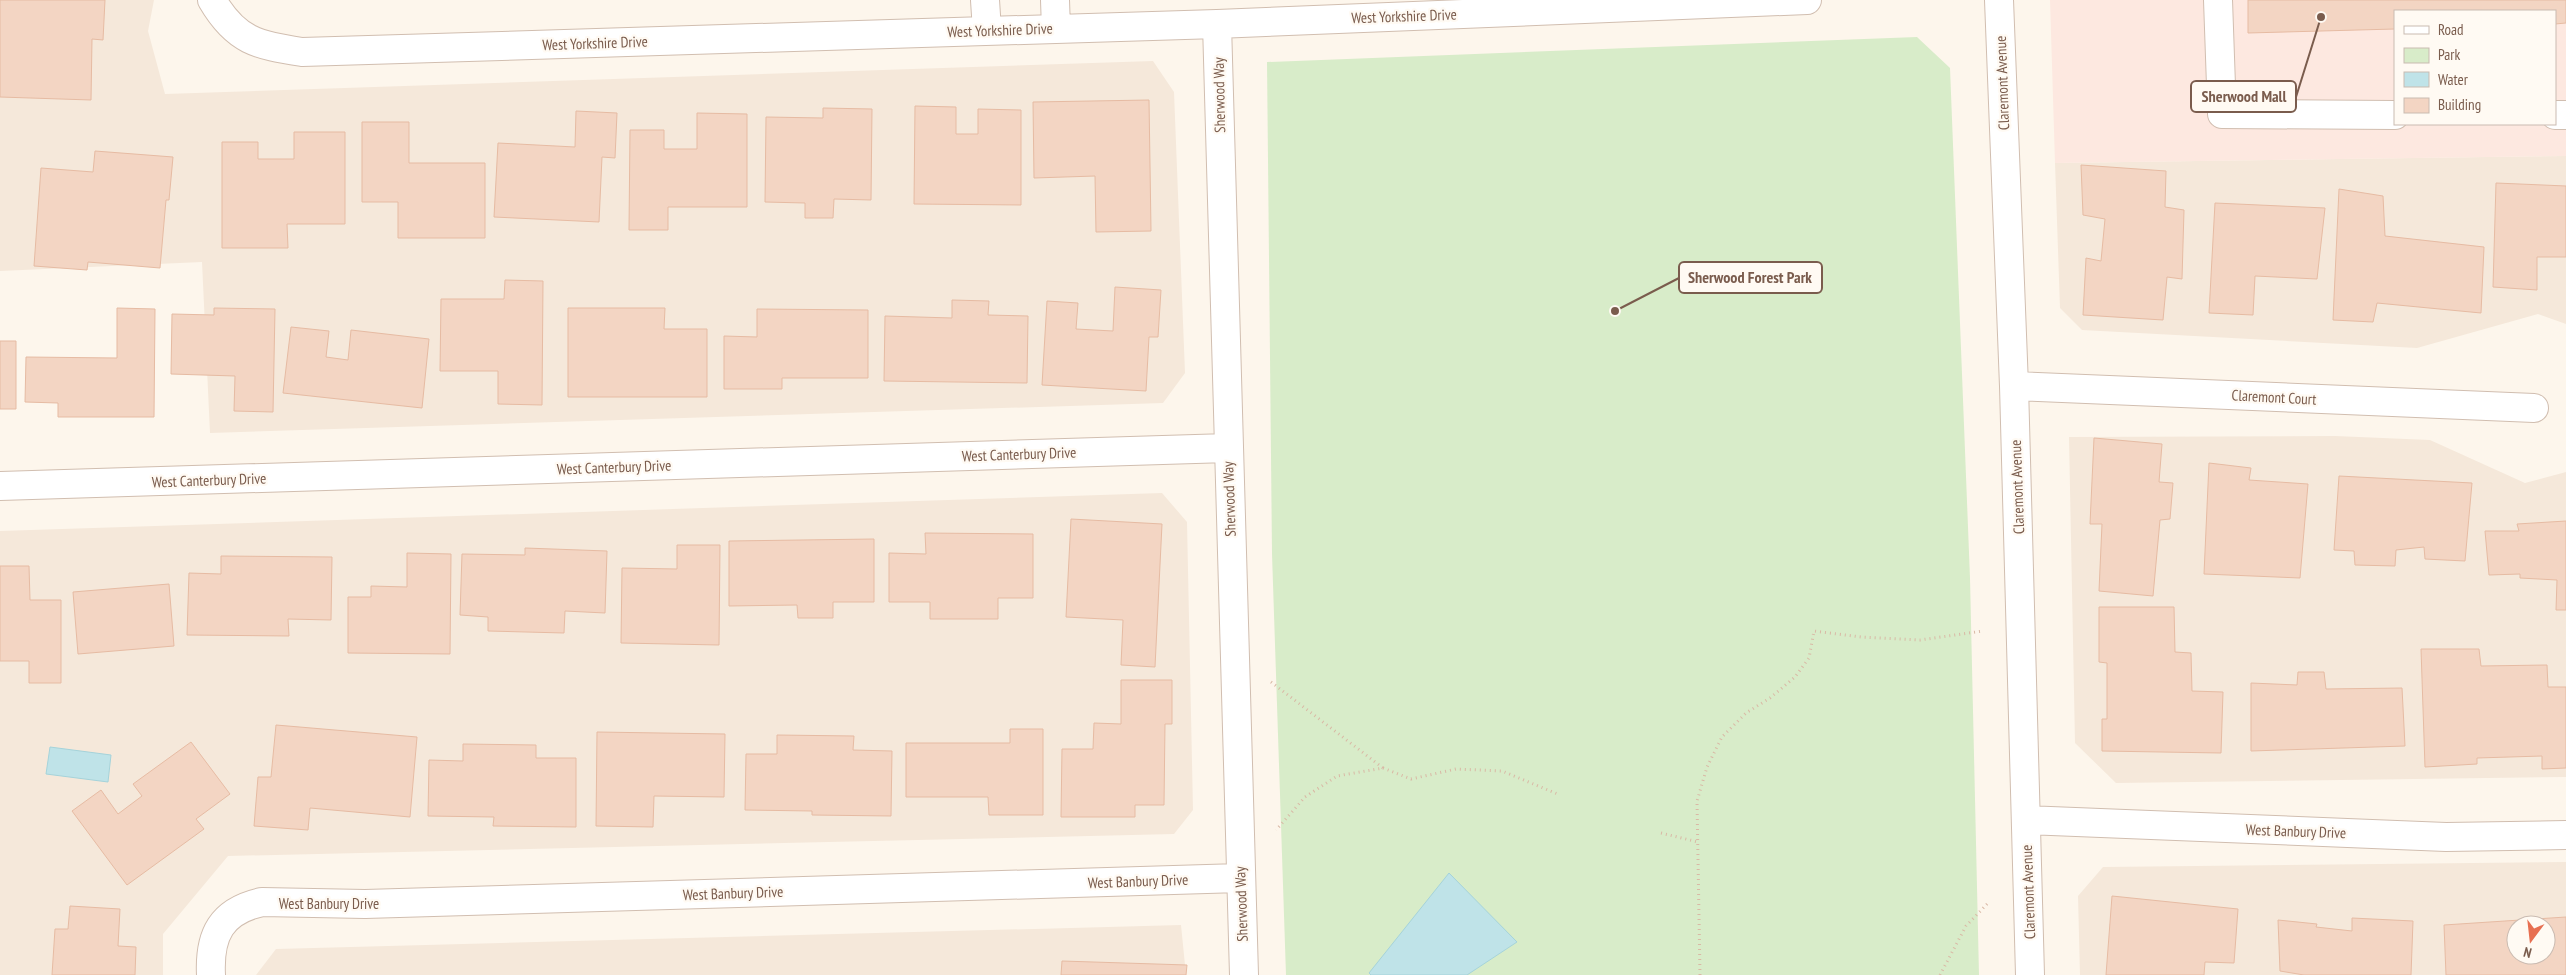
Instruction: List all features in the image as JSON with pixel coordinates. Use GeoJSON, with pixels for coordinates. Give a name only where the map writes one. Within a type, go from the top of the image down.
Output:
{"type":"FeatureCollection","features":[{"type":"Feature","properties":{"kind":"street","name":"West Yorkshire Drive"},"geometry":{"type":"LineString","coordinates":[[212,0],[232,29],[261,45],[302,52],[1217,24],[1807,0]]}},
{"type":"Feature","properties":{"kind":"street"},"geometry":{"type":"LineString","coordinates":[[985,0],[987,31]]}},
{"type":"Feature","properties":{"kind":"street"},"geometry":{"type":"LineString","coordinates":[[1055,0],[1056,29]]}},
{"type":"Feature","properties":{"kind":"street","name":"Claremont Avenue"},"geometry":{"type":"LineString","coordinates":[[1999,0],[2014,386],[2030,975]]}},
{"type":"Feature","properties":{"kind":"street"},"geometry":{"type":"LineString","coordinates":[[2218,0],[2222,114],[2394,115]]}},
{"type":"Feature","properties":{"kind":"street","name":"Sherwood Way"},"geometry":{"type":"LineString","coordinates":[[1217,24],[1244,975]]}},
{"type":"Feature","properties":{"kind":"street","name":"Claremont Court"},"geometry":{"type":"LineString","coordinates":[[2014,386],[2534,408]]}},
{"type":"Feature","properties":{"kind":"street","name":"West Canterbury Drive"},"geometry":{"type":"LineString","coordinates":[[0,486],[1228,448]]}},
{"type":"Feature","properties":{"kind":"street","name":"West Banbury Drive"},"geometry":{"type":"LineString","coordinates":[[2026,820],[2446,837],[2566,835]]}},
{"type":"Feature","properties":{"kind":"street","name":"West Banbury Drive"},"geometry":{"type":"LineString","coordinates":[[210,975],[210,958],[216,930],[230,915],[248,905],[262,902],[385,904],[1240,878]]}},
{"type":"Feature","properties":{"kind":"path"},"geometry":{"type":"LineString","coordinates":[[1700,975],[1698,801],[1707,767],[1722,737],[1746,713],[1770,698],[1795,677],[1809,658],[1814,631],[1861,637],[1920,640],[1983,631]]}},
{"type":"Feature","properties":{"kind":"path"},"geometry":{"type":"LineString","coordinates":[[1271,682],[1383,768],[1411,779],[1456,769],[1502,771],[1560,795]]}},
{"type":"Feature","properties":{"kind":"path"},"geometry":{"type":"LineString","coordinates":[[1276,830],[1305,797],[1337,776],[1383,768]]}},
{"type":"Feature","properties":{"kind":"path"},"geometry":{"type":"LineString","coordinates":[[1661,833],[1698,842]]}},
{"type":"Feature","properties":{"kind":"path"},"geometry":{"type":"LineString","coordinates":[[1940,975],[1966,926],[1989,902]]}},
{"type":"Feature","properties":{"kind":"shaded area"},"geometry":{"type":"Polygon","coordinates":[[[0,0],[154,0],[148,31],[165,94],[1153,61],[1174,92],[1185,373],[1163,403],[210,433],[202,262],[0,271],[0,0]]]}},
{"type":"Feature","properties":{"kind":"shaded area"},"geometry":{"type":"Polygon","coordinates":[[[2050,0],[2566,0],[2566,156],[2055,163],[2050,0]]]}},
{"type":"Feature","properties":{"kind":"shaded area"},"geometry":{"type":"Polygon","coordinates":[[[2566,156],[2566,324],[2538,314],[2417,348],[2082,330],[2060,308],[2055,163],[2566,156]]]}},
{"type":"Feature","properties":{"kind":"shaded area"},"geometry":{"type":"Polygon","coordinates":[[[2335,436],[2430,440],[2525,483],[2566,472],[2566,777],[2116,783],[2075,743],[2069,437],[2335,436]]]}},
{"type":"Feature","properties":{"kind":"shaded area"},"geometry":{"type":"Polygon","coordinates":[[[1162,493],[1187,522],[1193,810],[1174,834],[228,856],[163,934],[163,975],[0,975],[0,531],[1162,493]]]}},
{"type":"Feature","properties":{"kind":"shaded area"},"geometry":{"type":"Polygon","coordinates":[[[2566,862],[2566,975],[2080,975],[2078,896],[2103,867],[2566,862]]]}},
{"type":"Feature","properties":{"kind":"shaded area"},"geometry":{"type":"Polygon","coordinates":[[[1181,925],[1186,975],[256,975],[276,949],[1181,925]]]}},
{"type":"Feature","properties":{"kind":"green space"},"geometry":{"type":"Polygon","coordinates":[[[1917,37],[1950,68],[1970,578],[1979,975],[1286,975],[1272,554],[1267,62],[1917,37]]]}},
{"type":"Feature","properties":{"kind":"water"},"geometry":{"type":"Polygon","coordinates":[[[50,747],[111,755],[108,782],[46,774],[50,747]]]}},
{"type":"Feature","properties":{"kind":"water"},"geometry":{"type":"Polygon","coordinates":[[[1449,873],[1517,942],[1467,975],[1371,975],[1369,973],[1449,873]]]}},
{"type":"Feature","properties":{"kind":"building"},"geometry":{"type":"Polygon","coordinates":[[[0,0],[105,0],[103,40],[92,39],[91,100],[0,97],[0,0]]]}},
{"type":"Feature","properties":{"kind":"building"},"geometry":{"type":"Polygon","coordinates":[[[2248,0],[2566,0],[2566,23],[2556,24],[2556,10],[2394,10],[2394,29],[2248,33],[2248,0]]]}},
{"type":"Feature","properties":{"kind":"building"},"geometry":{"type":"Polygon","coordinates":[[[1149,100],[1151,231],[1096,232],[1095,176],[1034,178],[1033,102],[1149,100]]]}},
{"type":"Feature","properties":{"kind":"building"},"geometry":{"type":"Polygon","coordinates":[[[915,106],[956,107],[956,134],[978,134],[978,109],[1021,110],[1021,205],[914,204],[915,106]]]}},
{"type":"Feature","properties":{"kind":"building"},"geometry":{"type":"Polygon","coordinates":[[[823,108],[872,109],[871,200],[834,199],[833,218],[805,218],[805,203],[765,202],[766,117],[823,118],[823,108]]]}},
{"type":"Feature","properties":{"kind":"building"},"geometry":{"type":"Polygon","coordinates":[[[576,111],[617,113],[615,158],[602,157],[599,222],[494,217],[498,143],[575,147],[576,111]]]}},
{"type":"Feature","properties":{"kind":"building"},"geometry":{"type":"Polygon","coordinates":[[[697,113],[747,114],[747,207],[668,207],[668,230],[629,230],[630,130],[664,130],[664,149],[697,149],[697,113]]]}},
{"type":"Feature","properties":{"kind":"building"},"geometry":{"type":"Polygon","coordinates":[[[362,122],[409,122],[409,163],[485,163],[485,238],[398,238],[398,202],[362,202],[362,122]]]}},
{"type":"Feature","properties":{"kind":"building"},"geometry":{"type":"Polygon","coordinates":[[[294,132],[345,132],[345,224],[287,224],[288,248],[222,248],[222,142],[258,142],[258,159],[294,159],[294,132]]]}},
{"type":"Feature","properties":{"kind":"building"},"geometry":{"type":"Polygon","coordinates":[[[95,151],[173,157],[169,200],[166,200],[160,268],[88,262],[87,270],[34,266],[41,168],[93,172],[95,151]]]}},
{"type":"Feature","properties":{"kind":"building"},"geometry":{"type":"Polygon","coordinates":[[[2081,165],[2166,171],[2165,207],[2184,210],[2182,279],[2167,277],[2163,320],[2083,315],[2086,258],[2101,261],[2105,219],[2083,215],[2081,165]]]}},
{"type":"Feature","properties":{"kind":"building"},"geometry":{"type":"Polygon","coordinates":[[[2496,183],[2566,186],[2566,257],[2537,257],[2537,290],[2493,287],[2496,183]]]}},
{"type":"Feature","properties":{"kind":"building"},"geometry":{"type":"Polygon","coordinates":[[[2339,189],[2383,196],[2385,236],[2484,247],[2481,313],[2377,303],[2373,322],[2333,320],[2339,189]]]}},
{"type":"Feature","properties":{"kind":"building"},"geometry":{"type":"Polygon","coordinates":[[[2215,203],[2325,208],[2317,279],[2255,276],[2253,315],[2209,313],[2215,203]]]}},
{"type":"Feature","properties":{"kind":"building"},"geometry":{"type":"Polygon","coordinates":[[[505,280],[543,281],[542,405],[498,404],[498,371],[440,371],[441,299],[504,299],[505,280]]]}},
{"type":"Feature","properties":{"kind":"building"},"geometry":{"type":"Polygon","coordinates":[[[1115,287],[1161,290],[1158,337],[1149,337],[1146,391],[1042,385],[1047,301],[1078,303],[1076,329],[1113,331],[1115,287]]]}},
{"type":"Feature","properties":{"kind":"building"},"geometry":{"type":"Polygon","coordinates":[[[952,300],[989,301],[988,315],[1028,316],[1027,383],[884,381],[885,316],[952,318],[952,300]]]}},
{"type":"Feature","properties":{"kind":"building"},"geometry":{"type":"Polygon","coordinates":[[[117,308],[155,309],[154,417],[58,417],[58,403],[25,402],[26,357],[117,358],[117,308]]]}},
{"type":"Feature","properties":{"kind":"building"},"geometry":{"type":"Polygon","coordinates":[[[214,308],[275,309],[273,412],[234,411],[235,376],[171,374],[172,314],[214,315],[214,308]]]}},
{"type":"Feature","properties":{"kind":"building"},"geometry":{"type":"Polygon","coordinates":[[[568,308],[665,308],[664,329],[707,329],[707,397],[568,397],[568,308]]]}},
{"type":"Feature","properties":{"kind":"building"},"geometry":{"type":"Polygon","coordinates":[[[757,309],[868,310],[868,378],[782,378],[782,389],[724,389],[724,336],[757,337],[757,309]]]}},
{"type":"Feature","properties":{"kind":"building"},"geometry":{"type":"Polygon","coordinates":[[[291,327],[329,331],[326,357],[348,360],[351,330],[429,339],[422,408],[283,393],[291,327]]]}},
{"type":"Feature","properties":{"kind":"building"},"geometry":{"type":"Polygon","coordinates":[[[0,341],[16,341],[16,409],[0,409],[0,341]]]}},
{"type":"Feature","properties":{"kind":"building"},"geometry":{"type":"Polygon","coordinates":[[[2094,438],[2162,444],[2159,482],[2173,483],[2170,519],[2160,520],[2153,596],[2099,591],[2102,524],[2090,524],[2094,438]]]}},
{"type":"Feature","properties":{"kind":"building"},"geometry":{"type":"Polygon","coordinates":[[[2209,463],[2251,468],[2249,480],[2308,484],[2300,578],[2204,574],[2209,463]]]}},
{"type":"Feature","properties":{"kind":"building"},"geometry":{"type":"Polygon","coordinates":[[[2339,476],[2472,483],[2465,561],[2425,559],[2424,547],[2396,550],[2395,566],[2355,565],[2354,551],[2334,550],[2339,476]]]}},
{"type":"Feature","properties":{"kind":"building"},"geometry":{"type":"Polygon","coordinates":[[[1071,519],[1162,524],[1155,667],[1121,665],[1123,620],[1066,617],[1071,519]]]}},
{"type":"Feature","properties":{"kind":"building"},"geometry":{"type":"Polygon","coordinates":[[[2566,521],[2566,610],[2556,610],[2557,580],[2520,578],[2520,574],[2489,575],[2485,531],[2519,531],[2517,524],[2566,521]]]}},
{"type":"Feature","properties":{"kind":"building"},"geometry":{"type":"Polygon","coordinates":[[[925,533],[1033,534],[1033,598],[998,598],[998,619],[930,619],[930,602],[889,602],[889,553],[926,554],[925,533]]]}},
{"type":"Feature","properties":{"kind":"building"},"geometry":{"type":"Polygon","coordinates":[[[874,539],[874,602],[833,602],[833,618],[798,618],[797,605],[729,606],[729,541],[874,539]]]}},
{"type":"Feature","properties":{"kind":"building"},"geometry":{"type":"Polygon","coordinates":[[[677,545],[720,545],[719,645],[621,643],[622,568],[677,569],[677,545]]]}},
{"type":"Feature","properties":{"kind":"building"},"geometry":{"type":"Polygon","coordinates":[[[525,548],[607,551],[605,613],[565,611],[564,633],[488,631],[488,617],[460,615],[462,554],[525,555],[525,548]]]}},
{"type":"Feature","properties":{"kind":"building"},"geometry":{"type":"Polygon","coordinates":[[[407,553],[451,554],[450,654],[348,653],[348,597],[371,597],[371,586],[407,587],[407,553]]]}},
{"type":"Feature","properties":{"kind":"building"},"geometry":{"type":"Polygon","coordinates":[[[221,556],[332,557],[331,620],[288,619],[289,636],[187,635],[189,573],[221,574],[221,556]]]}},
{"type":"Feature","properties":{"kind":"building"},"geometry":{"type":"Polygon","coordinates":[[[0,566],[29,566],[30,600],[61,600],[61,683],[29,683],[29,661],[0,661],[0,566]]]}},
{"type":"Feature","properties":{"kind":"building"},"geometry":{"type":"Polygon","coordinates":[[[169,584],[174,646],[78,654],[73,592],[169,584]]]}},
{"type":"Feature","properties":{"kind":"building"},"geometry":{"type":"Polygon","coordinates":[[[2099,607],[2174,607],[2175,652],[2191,653],[2192,691],[2223,692],[2221,753],[2102,751],[2102,719],[2107,719],[2107,663],[2099,662],[2099,607]]]}},
{"type":"Feature","properties":{"kind":"building"},"geometry":{"type":"Polygon","coordinates":[[[2421,649],[2479,649],[2481,666],[2547,665],[2548,687],[2566,687],[2566,768],[2542,769],[2542,756],[2477,758],[2477,764],[2425,767],[2421,649]]]}},
{"type":"Feature","properties":{"kind":"building"},"geometry":{"type":"Polygon","coordinates":[[[2298,672],[2324,672],[2326,689],[2402,688],[2405,746],[2251,751],[2251,683],[2297,685],[2298,672]]]}},
{"type":"Feature","properties":{"kind":"building"},"geometry":{"type":"Polygon","coordinates":[[[1121,680],[1172,680],[1172,724],[1165,724],[1164,805],[1135,805],[1135,817],[1061,817],[1062,749],[1093,749],[1094,723],[1121,724],[1121,680]]]}},
{"type":"Feature","properties":{"kind":"building"},"geometry":{"type":"Polygon","coordinates":[[[276,725],[417,737],[410,817],[310,808],[308,830],[254,826],[258,777],[271,777],[276,725]]]}},
{"type":"Feature","properties":{"kind":"building"},"geometry":{"type":"Polygon","coordinates":[[[1010,729],[1043,729],[1043,815],[989,815],[988,797],[906,797],[906,743],[1010,743],[1010,729]]]}},
{"type":"Feature","properties":{"kind":"building"},"geometry":{"type":"Polygon","coordinates":[[[597,732],[725,734],[724,797],[654,796],[653,827],[596,826],[597,732]]]}},
{"type":"Feature","properties":{"kind":"building"},"geometry":{"type":"Polygon","coordinates":[[[777,735],[854,736],[853,750],[892,751],[891,816],[812,815],[812,811],[745,810],[746,754],[777,754],[777,735]]]}},
{"type":"Feature","properties":{"kind":"building"},"geometry":{"type":"Polygon","coordinates":[[[191,742],[230,794],[196,819],[204,829],[127,885],[72,811],[101,790],[118,814],[142,796],[133,784],[191,742]]]}},
{"type":"Feature","properties":{"kind":"building"},"geometry":{"type":"Polygon","coordinates":[[[463,744],[536,745],[536,758],[576,758],[576,827],[493,826],[494,817],[428,816],[429,760],[463,761],[463,744]]]}},
{"type":"Feature","properties":{"kind":"building"},"geometry":{"type":"Polygon","coordinates":[[[2112,896],[2238,909],[2234,963],[2205,962],[2204,975],[2106,975],[2112,896]]]}},
{"type":"Feature","properties":{"kind":"building"},"geometry":{"type":"Polygon","coordinates":[[[70,906],[120,909],[118,946],[136,947],[135,975],[52,975],[55,929],[68,929],[70,906]]]}},
{"type":"Feature","properties":{"kind":"building"},"geometry":{"type":"Polygon","coordinates":[[[2566,917],[2566,975],[2446,975],[2444,925],[2506,921],[2506,965],[2556,965],[2556,918],[2566,917]]]}},
{"type":"Feature","properties":{"kind":"building"},"geometry":{"type":"Polygon","coordinates":[[[2352,918],[2413,921],[2411,975],[2304,975],[2280,971],[2278,920],[2317,924],[2316,927],[2352,931],[2352,918]]]}},
{"type":"Feature","properties":{"kind":"building"},"geometry":{"type":"Polygon","coordinates":[[[1062,961],[1187,965],[1186,975],[1061,975],[1062,961]]]}},
{"type":"Feature","properties":{"kind":"place","name":"Sherwood Mall"},"geometry":{"type":"Point","coordinates":[2321,17]}},
{"type":"Feature","properties":{"kind":"place","name":"Sherwood Forest Park"},"geometry":{"type":"Point","coordinates":[1615,311]}}]}
